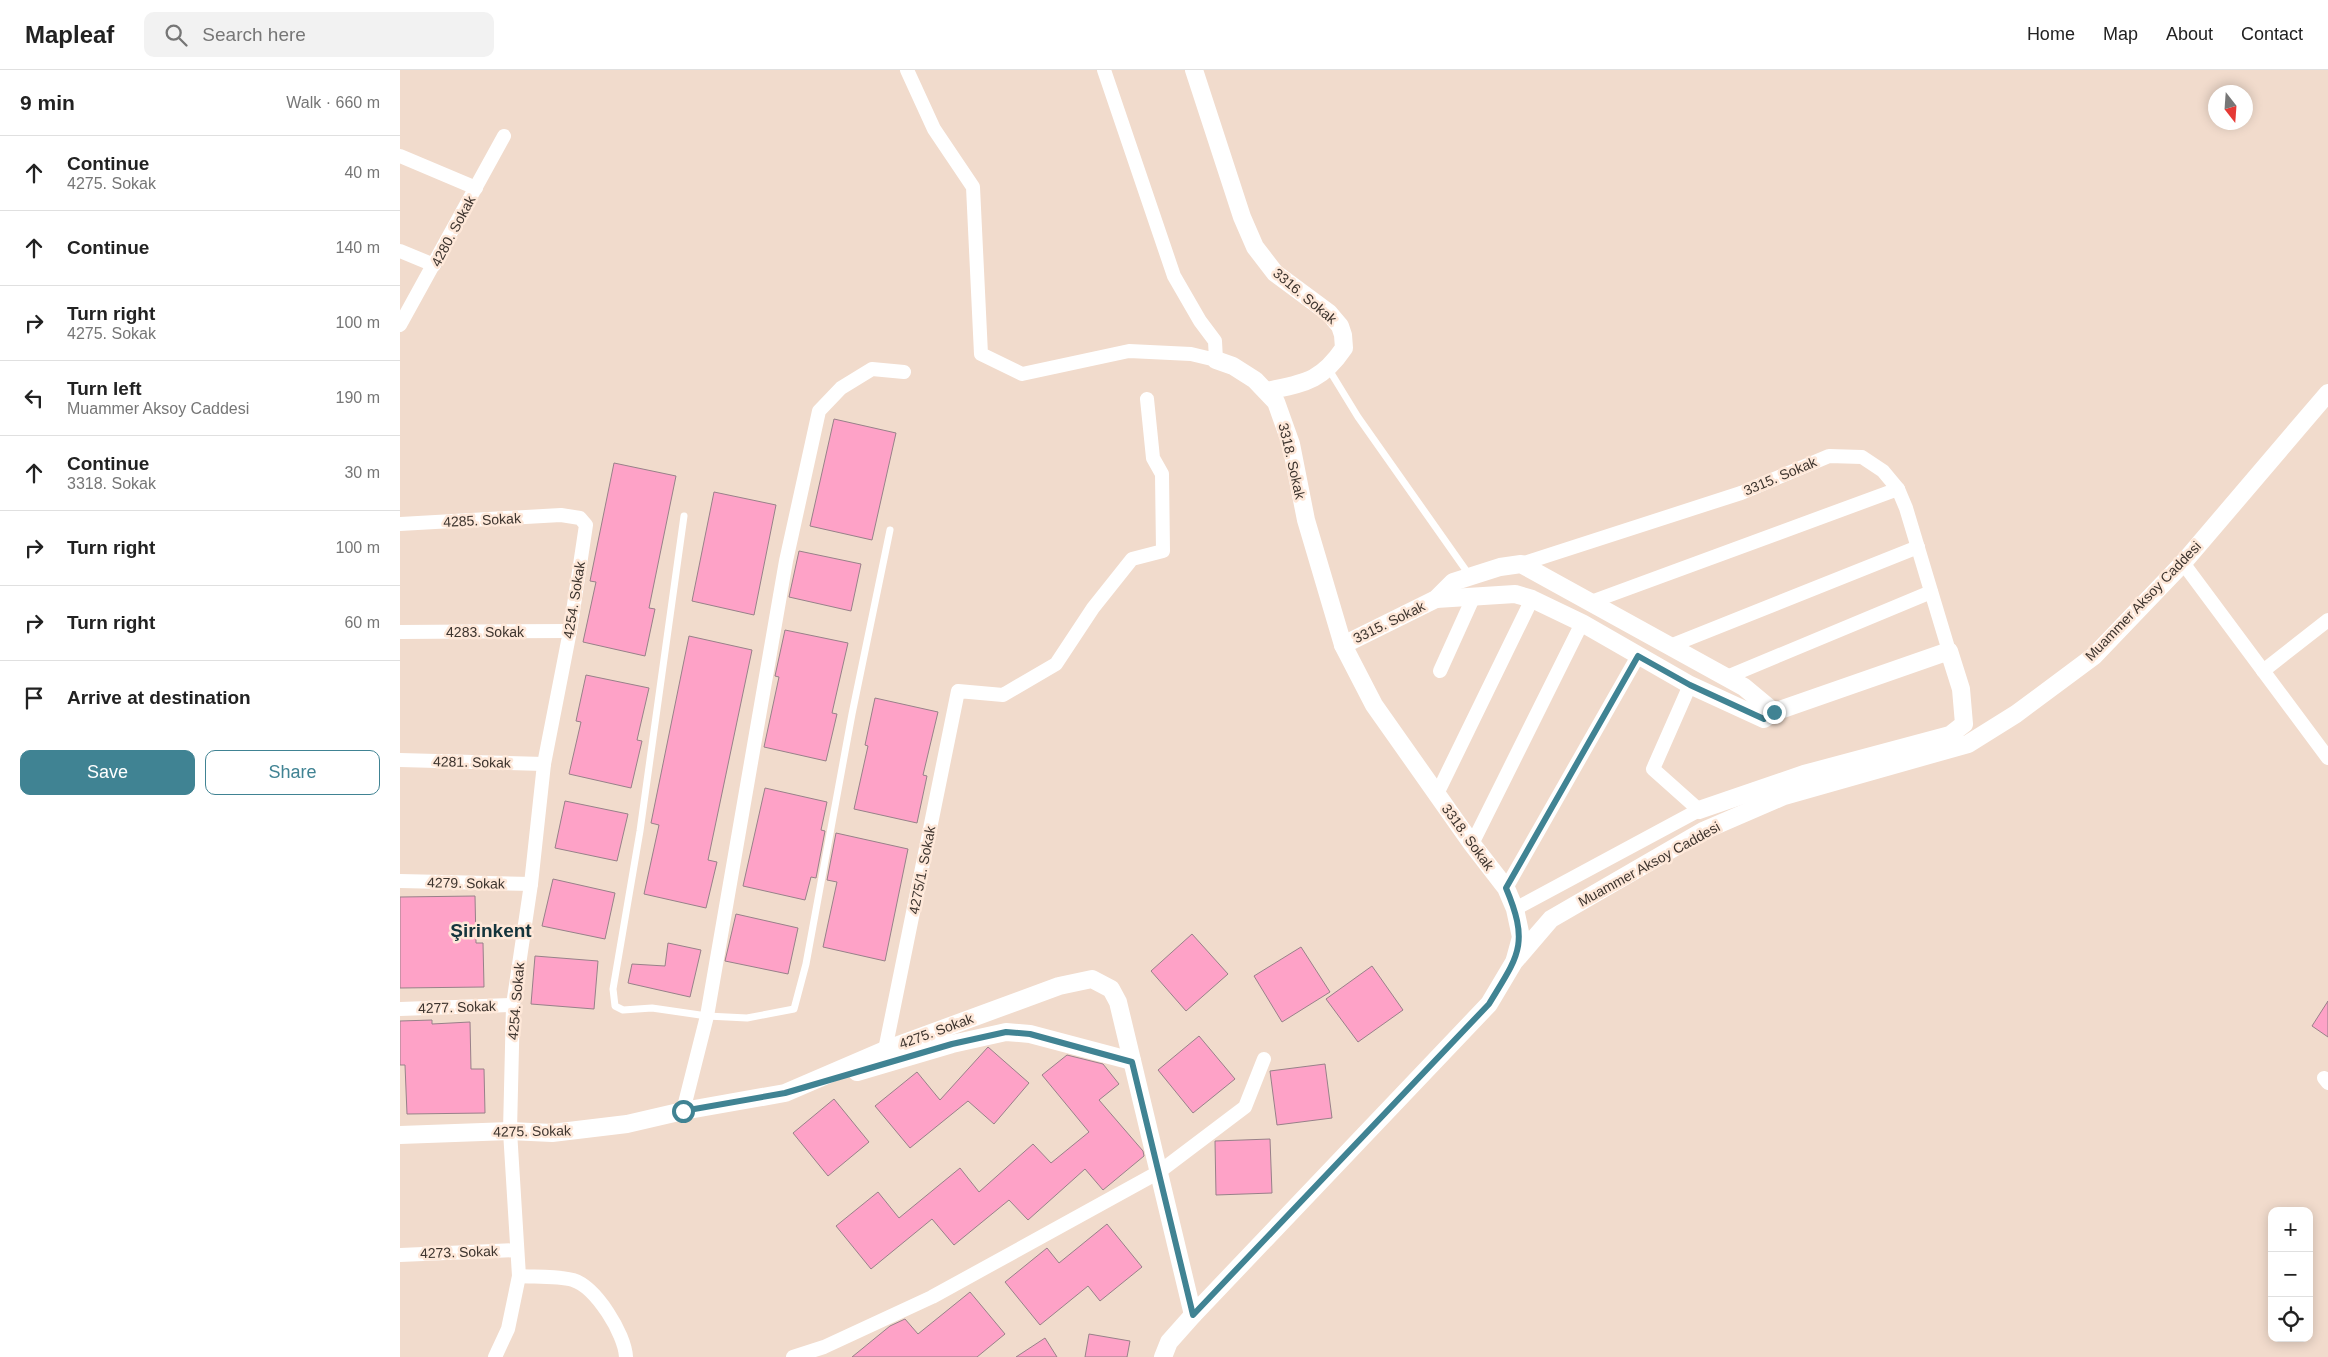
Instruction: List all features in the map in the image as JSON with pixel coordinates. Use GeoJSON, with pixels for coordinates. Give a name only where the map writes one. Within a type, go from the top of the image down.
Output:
{"type":"FeatureCollection","features":[{"type":"Feature","properties":{"kind":"street","name":"3318. Sokak"},"geometry":{"type":"LineString","coordinates":[[907,70],[934,129],[973,187],[981,354],[1022,374],[1129,351],[1191,354],[1233,366],[1254,380],[1276,402],[1291,444],[1306,520],[1343,645],[1374,706],[1472,844],[1506,888],[1515,909],[1521,938],[1514,962]]}},
{"type":"Feature","properties":{"kind":"street"},"geometry":{"type":"LineString","coordinates":[[1104,70],[1174,276],[1200,321],[1215,340],[1216,360]]}},
{"type":"Feature","properties":{"kind":"street","name":"3316. Sokak"},"geometry":{"type":"LineString","coordinates":[[1194,70],[1242,217],[1255,247],[1275,273],[1329,313],[1340,326],[1343,334],[1344,348],[1328,368]]}},
{"type":"Feature","properties":{"kind":"street","name":"4280. Sokak"},"geometry":{"type":"LineString","coordinates":[[400,324],[504,136]]}},
{"type":"Feature","properties":{"kind":"street"},"geometry":{"type":"LineString","coordinates":[[400,156],[476,188]]}},
{"type":"Feature","properties":{"kind":"street"},"geometry":{"type":"LineString","coordinates":[[400,251],[434,265]]}},
{"type":"Feature","properties":{"kind":"street"},"geometry":{"type":"LineString","coordinates":[[1267,391],[1309,380],[1321,375],[1328,368]]}},
{"type":"Feature","properties":{"kind":"street"},"geometry":{"type":"LineString","coordinates":[[683,1111],[707,1016],[786,561],[819,411],[841,388],[872,369],[904,372]]}},
{"type":"Feature","properties":{"kind":"street","name":"Muammer Aksoy Caddesi"},"geometry":{"type":"LineString","coordinates":[[1163,1357],[1169,1342],[1193,1315],[1489,1004],[1514,962],[1551,919],[1703,831],[1784,796],[1968,744],[2016,714],[2094,656],[2183,563],[2328,393]]}},
{"type":"Feature","properties":{"kind":"street","name":"4275/1. Sokak"},"geometry":{"type":"LineString","coordinates":[[885,1050],[958,691],[1003,695],[1056,664],[1093,608],[1132,559],[1163,551],[1162,474],[1153,458],[1147,399]]}},
{"type":"Feature","properties":{"kind":"street","name":"3315. Sokak"},"geometry":{"type":"LineString","coordinates":[[1521,564],[1740,493],[1829,456],[1862,457],[1883,471],[1898,489],[1906,508],[1949,651]]}},
{"type":"Feature","properties":{"kind":"street"},"geometry":{"type":"LineString","coordinates":[[1591,602],[1898,489]]}},
{"type":"Feature","properties":{"kind":"street","name":"4285. Sokak"},"geometry":{"type":"LineString","coordinates":[[401,525],[561,516],[580,518],[586,525]]}},
{"type":"Feature","properties":{"kind":"street","name":"4254. Sokak"},"geometry":{"type":"LineString","coordinates":[[496,1357],[508,1329],[519,1276],[510,1131],[513,1005],[531,884],[544,764],[570,631],[586,525]]}},
{"type":"Feature","properties":{"kind":"street"},"geometry":{"type":"LineString","coordinates":[[1670,646],[1918,547]]}},
{"type":"Feature","properties":{"kind":"street"},"geometry":{"type":"LineString","coordinates":[[2183,563],[2328,758]]}},
{"type":"Feature","properties":{"kind":"street"},"geometry":{"type":"LineString","coordinates":[[1436,599],[1454,582],[1500,567],[1521,564],[1727,677],[1744,687],[1774,712]]}},
{"type":"Feature","properties":{"kind":"street"},"geometry":{"type":"LineString","coordinates":[[1727,677],[1931,592]]}},
{"type":"Feature","properties":{"kind":"street"},"geometry":{"type":"LineString","coordinates":[[1436,599],[1515,594],[1532,599],[1582,623],[1690,685],[1764,719],[1774,712],[1949,651],[1961,689],[1964,724],[1950,734],[1804,774],[1700,810],[1515,909]]}},
{"type":"Feature","properties":{"kind":"street"},"geometry":{"type":"LineString","coordinates":[[1440,671],[1473,598]]}},
{"type":"Feature","properties":{"kind":"street","name":"3315. Sokak"},"geometry":{"type":"LineString","coordinates":[[1343,645],[1436,599]]}},
{"type":"Feature","properties":{"kind":"street"},"geometry":{"type":"LineString","coordinates":[[1437,794],[1532,599]]}},
{"type":"Feature","properties":{"kind":"street"},"geometry":{"type":"LineString","coordinates":[[2263,671],[2328,620]]}},
{"type":"Feature","properties":{"kind":"street"},"geometry":{"type":"LineString","coordinates":[[1472,844],[1582,623]]}},
{"type":"Feature","properties":{"kind":"street","name":"4283. Sokak"},"geometry":{"type":"LineString","coordinates":[[400,632],[570,631]]}},
{"type":"Feature","properties":{"kind":"street"},"geometry":{"type":"LineString","coordinates":[[1506,888],[1638,656]]}},
{"type":"Feature","properties":{"kind":"street"},"geometry":{"type":"LineString","coordinates":[[1690,685],[1653,769],[1700,810]]}},
{"type":"Feature","properties":{"kind":"street","name":"4281. Sokak"},"geometry":{"type":"LineString","coordinates":[[400,760],[544,764]]}},
{"type":"Feature","properties":{"kind":"street","name":"4279. Sokak"},"geometry":{"type":"LineString","coordinates":[[400,881],[531,884]]}},
{"type":"Feature","properties":{"kind":"street","name":"4275. Sokak"},"geometry":{"type":"LineString","coordinates":[[400,1134],[510,1131],[552,1133],[627,1124],[683,1111],[785,1093],[885,1050],[1059,986],[1092,979],[1111,989],[1118,1002],[1193,1315]]}},
{"type":"Feature","properties":{"kind":"street","name":"4277. Sokak"},"geometry":{"type":"LineString","coordinates":[[400,1009],[513,1005]]}},
{"type":"Feature","properties":{"kind":"street"},"geometry":{"type":"LineString","coordinates":[[785,1093],[952,1044],[1006,1032],[1030,1034],[1132,1062]]}},
{"type":"Feature","properties":{"kind":"street"},"geometry":{"type":"LineString","coordinates":[[793,1357],[824,1347],[932,1297],[1159,1172],[1245,1107],[1264,1059]]}},
{"type":"Feature","properties":{"kind":"street","name":"4273. Sokak"},"geometry":{"type":"LineString","coordinates":[[400,1255],[517,1250]]}},
{"type":"Feature","properties":{"kind":"street"},"geometry":{"type":"LineString","coordinates":[[519,1276],[574,1280],[593,1294],[611,1317],[625,1347],[626,1357]]}},
{"type":"Feature","properties":{"kind":"lane"},"geometry":{"type":"LineString","coordinates":[[1328,368],[1358,417],[1471,576]]}},
{"type":"Feature","properties":{"kind":"lane"},"geometry":{"type":"LineString","coordinates":[[684,516],[640,831],[613,988],[616,1006],[623,1010],[652,1008],[707,1016],[747,1018],[794,1009],[806,964],[852,714],[890,530]]}},
{"type":"Feature","properties":{"kind":"building"},"geometry":{"type":"Polygon","coordinates":[[[834,419],[896,433],[872,540],[810,526],[834,419]]]}},
{"type":"Feature","properties":{"kind":"building"},"geometry":{"type":"Polygon","coordinates":[[[614,463],[676,476],[649,608],[655,609],[645,656],[583,642],[596,582],[590,581],[614,463]]]}},
{"type":"Feature","properties":{"kind":"building"},"geometry":{"type":"Polygon","coordinates":[[[714,492],[776,505],[754,615],[692,601],[714,492]]]}},
{"type":"Feature","properties":{"kind":"building"},"geometry":{"type":"Polygon","coordinates":[[[799,551],[861,564],[851,611],[789,597],[799,551]]]}},
{"type":"Feature","properties":{"kind":"building"},"geometry":{"type":"Polygon","coordinates":[[[785,630],[848,643],[832,713],[837,714],[826,761],[764,747],[779,677],[775,676],[785,630]]]}},
{"type":"Feature","properties":{"kind":"building"},"geometry":{"type":"Polygon","coordinates":[[[689,636],[752,650],[708,860],[717,862],[706,908],[644,894],[659,825],[651,823],[689,636]]]}},
{"type":"Feature","properties":{"kind":"building"},"geometry":{"type":"Polygon","coordinates":[[[586,675],[649,688],[637,740],[642,741],[631,788],[569,774],[581,722],[576,721],[586,675]]]}},
{"type":"Feature","properties":{"kind":"building"},"geometry":{"type":"Polygon","coordinates":[[[875,698],[938,712],[923,775],[927,776],[917,823],[854,809],[868,746],[865,745],[875,698]]]}},
{"type":"Feature","properties":{"kind":"building"},"geometry":{"type":"Polygon","coordinates":[[[765,788],[827,802],[821,830],[825,831],[816,878],[811,877],[805,900],[743,886],[765,788]]]}},
{"type":"Feature","properties":{"kind":"building"},"geometry":{"type":"Polygon","coordinates":[[[565,801],[628,814],[617,861],[555,848],[565,801]]]}},
{"type":"Feature","properties":{"kind":"building"},"geometry":{"type":"Polygon","coordinates":[[[836,833],[908,849],[885,961],[823,947],[837,882],[827,880],[836,833]]]}},
{"type":"Feature","properties":{"kind":"building"},"geometry":{"type":"Polygon","coordinates":[[[553,879],[615,893],[605,939],[542,926],[553,879]]]}},
{"type":"Feature","properties":{"kind":"building"},"geometry":{"type":"Polygon","coordinates":[[[475,896],[476,943],[483,943],[484,987],[400,988],[400,897],[475,896]]]}},
{"type":"Feature","properties":{"kind":"building"},"geometry":{"type":"Polygon","coordinates":[[[736,914],[798,928],[788,974],[725,961],[736,914]]]}},
{"type":"Feature","properties":{"kind":"building"},"geometry":{"type":"Polygon","coordinates":[[[1192,934],[1228,974],[1186,1011],[1151,971],[1192,934]]]}},
{"type":"Feature","properties":{"kind":"building"},"geometry":{"type":"Polygon","coordinates":[[[668,943],[701,950],[690,997],[628,983],[632,964],[665,966],[668,943]]]}},
{"type":"Feature","properties":{"kind":"building"},"geometry":{"type":"Polygon","coordinates":[[[1301,947],[1330,992],[1282,1022],[1254,976],[1301,947]]]}},
{"type":"Feature","properties":{"kind":"building"},"geometry":{"type":"Polygon","coordinates":[[[535,956],[598,961],[594,1009],[531,1004],[535,956]]]}},
{"type":"Feature","properties":{"kind":"building"},"geometry":{"type":"Polygon","coordinates":[[[1372,966],[1403,1010],[1358,1042],[1326,999],[1372,966]]]}},
{"type":"Feature","properties":{"kind":"building"},"geometry":{"type":"Polygon","coordinates":[[[2328,1001],[2328,1037],[2312,1026],[2328,1001]]]}},
{"type":"Feature","properties":{"kind":"building"},"geometry":{"type":"Polygon","coordinates":[[[432,1020],[432,1024],[470,1022],[471,1069],[484,1069],[485,1113],[407,1114],[405,1065],[400,1065],[400,1021],[432,1020]]]}},
{"type":"Feature","properties":{"kind":"building"},"geometry":{"type":"Polygon","coordinates":[[[1199,1036],[1235,1079],[1193,1113],[1158,1070],[1199,1036]]]}},
{"type":"Feature","properties":{"kind":"building"},"geometry":{"type":"Polygon","coordinates":[[[988,1047],[1029,1083],[994,1124],[968,1101],[910,1148],[875,1106],[917,1072],[940,1100],[988,1047]]]}},
{"type":"Feature","properties":{"kind":"building"},"geometry":{"type":"Polygon","coordinates":[[[1067,1055],[1103,1064],[1119,1084],[1099,1100],[1143,1151],[1144,1156],[1103,1190],[1085,1169],[1028,1220],[1009,1200],[954,1245],[932,1219],[871,1269],[836,1226],[878,1192],[899,1218],[960,1168],[979,1192],[1033,1144],[1051,1163],[1089,1132],[1042,1075],[1067,1055]]]}},
{"type":"Feature","properties":{"kind":"building"},"geometry":{"type":"Polygon","coordinates":[[[1325,1064],[1332,1118],[1277,1125],[1270,1071],[1325,1064]]]}},
{"type":"Feature","properties":{"kind":"building"},"geometry":{"type":"Polygon","coordinates":[[[834,1099],[869,1142],[828,1176],[793,1133],[834,1099]]]}},
{"type":"Feature","properties":{"kind":"building"},"geometry":{"type":"Polygon","coordinates":[[[1270,1139],[1272,1193],[1216,1195],[1215,1141],[1270,1139]]]}},
{"type":"Feature","properties":{"kind":"building"},"geometry":{"type":"Polygon","coordinates":[[[1107,1224],[1142,1267],[1100,1301],[1088,1286],[1040,1325],[1005,1282],[1047,1248],[1059,1263],[1107,1224]]]}},
{"type":"Feature","properties":{"kind":"building"},"geometry":{"type":"Polygon","coordinates":[[[970,1292],[1005,1334],[977,1357],[852,1357],[890,1326],[905,1319],[918,1334],[970,1292]]]}},
{"type":"Feature","properties":{"kind":"building"},"geometry":{"type":"Polygon","coordinates":[[[1089,1334],[1130,1341],[1127,1357],[1085,1357],[1089,1334]]]}},
{"type":"Feature","properties":{"kind":"building"},"geometry":{"type":"Polygon","coordinates":[[[1045,1338],[1057,1357],[1016,1357],[1045,1338]]]}},
{"type":"Feature","properties":{"kind":"district","name":"Şirinkent"},"geometry":{"type":"Point","coordinates":[491,930]}},
{"type":"Feature","properties":{"kind":"route"},"geometry":{"type":"LineString","coordinates":[[683,1111],[785,1093],[952,1044],[1006,1032],[1030,1034],[1132,1062],[1193,1315],[1489,1004],[1514,962],[1521,938],[1515,909],[1506,888],[1638,656],[1690,685],[1764,719],[1774,712]]}}]}
